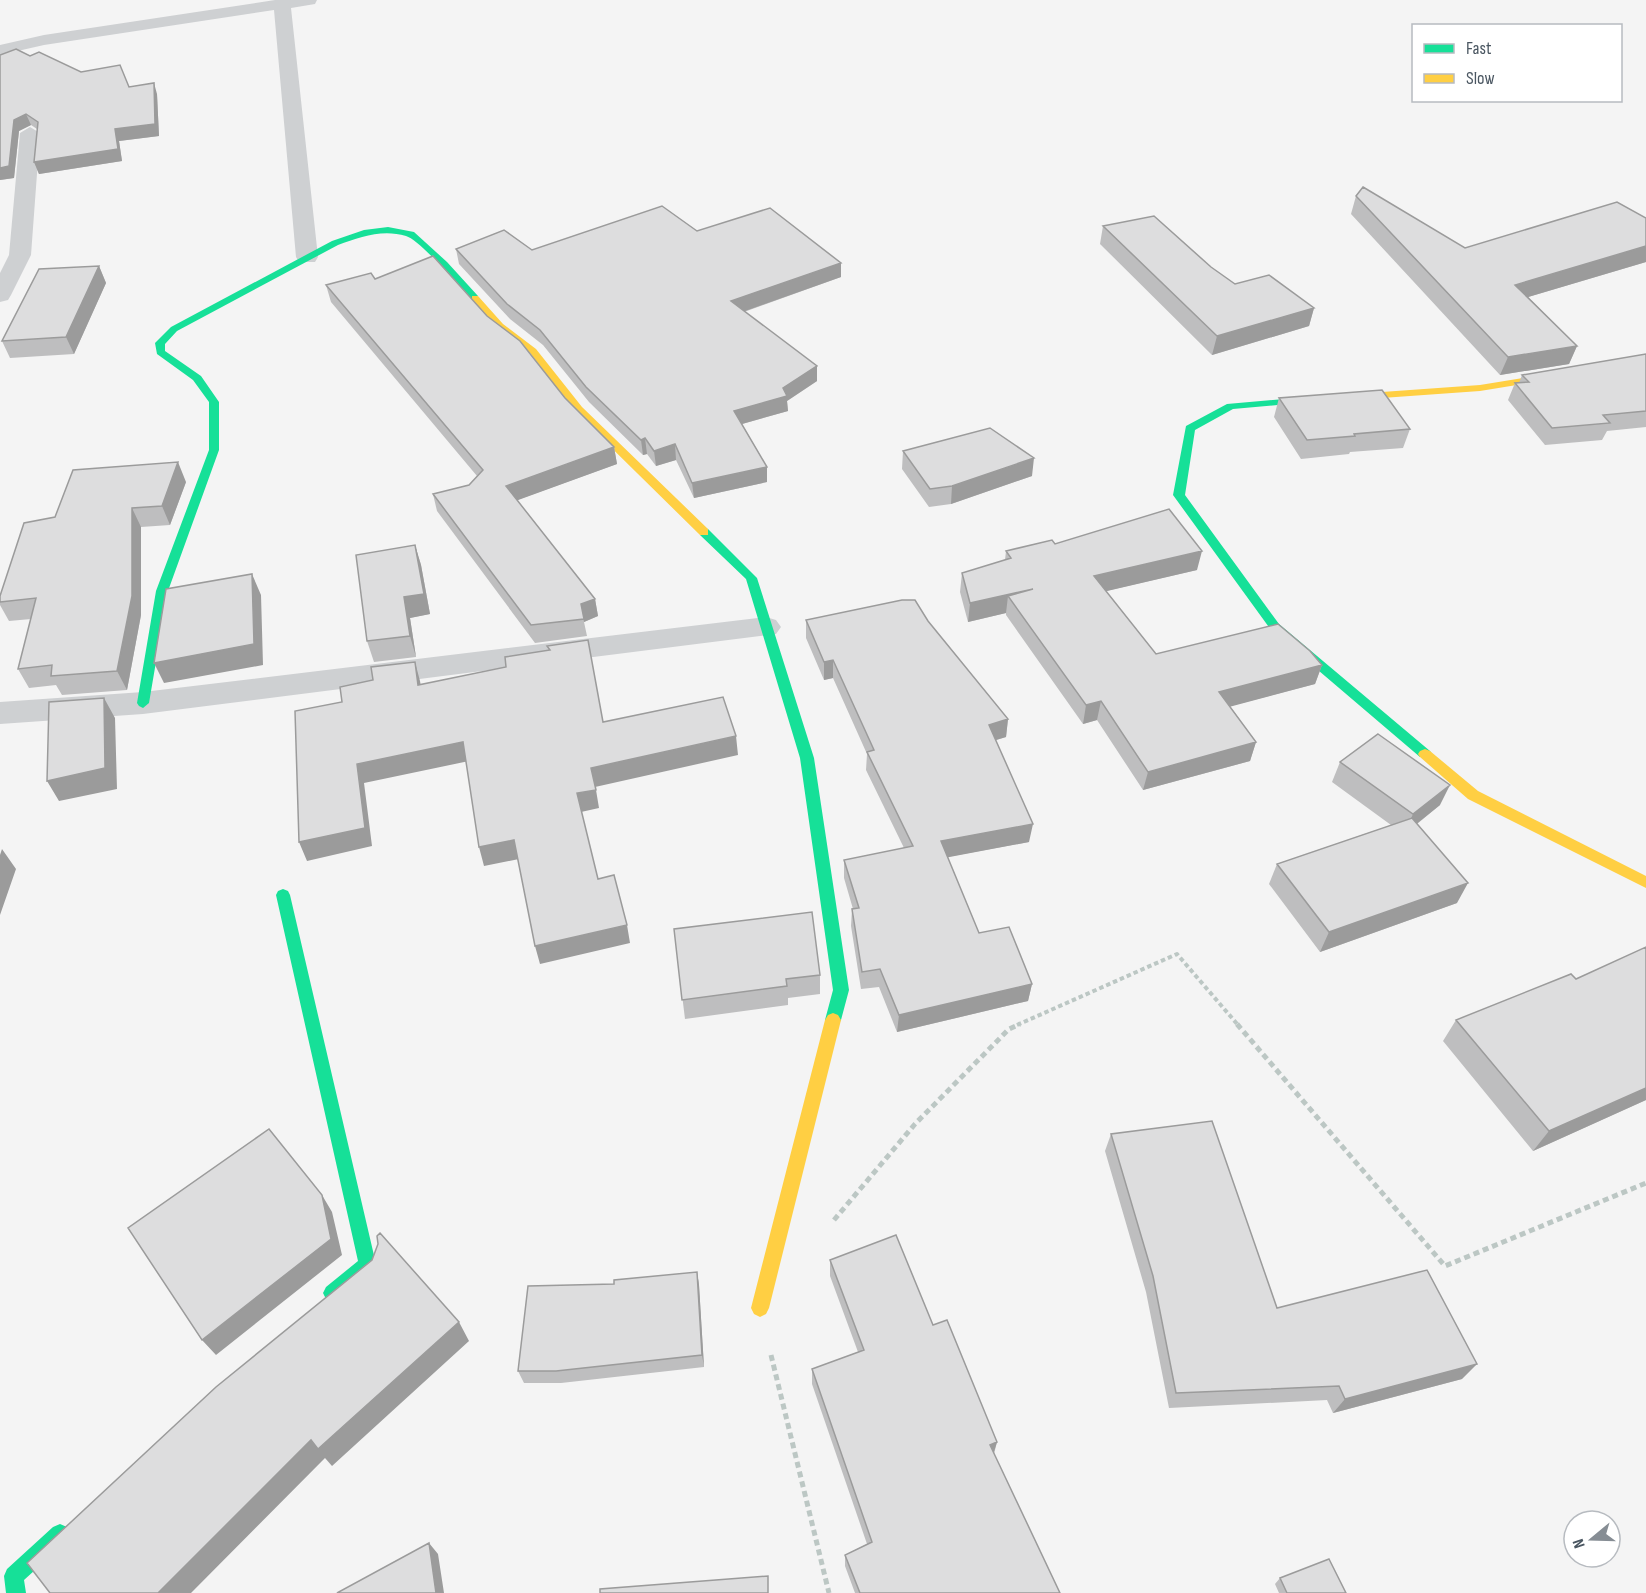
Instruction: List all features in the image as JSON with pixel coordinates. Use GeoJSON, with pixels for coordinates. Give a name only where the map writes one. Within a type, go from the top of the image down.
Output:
{"type":"FeatureCollection","features":[{"type":"Feature","properties":{"kind":"street"},"geometry":{"type":"LineString","coordinates":[[0,50],[44,40],[309,0]]}},
{"type":"Feature","properties":{"kind":"street"},"geometry":{"type":"LineString","coordinates":[[282,5],[307,257]]}},
{"type":"Feature","properties":{"kind":"street"},"geometry":{"type":"LineString","coordinates":[[0,295],[20,255],[30,133]]}},
{"type":"Feature","properties":{"kind":"street"},"geometry":{"type":"LineString","coordinates":[[143,703],[162,591],[214,450],[214,402],[197,378],[160,352],[160,344],[174,329],[307,257],[364,233],[388,230],[411,234],[444,264],[500,326],[533,351],[586,417],[751,578],[807,758],[842,990],[760,1308]]}},
{"type":"Feature","properties":{"kind":"street"},"geometry":{"type":"LineString","coordinates":[[1646,361],[1480,388],[1231,406],[1190,428],[1179,495],[1275,627],[1473,795],[1646,882]]}},
{"type":"Feature","properties":{"kind":"street"},"geometry":{"type":"LineString","coordinates":[[0,713],[143,703],[766,627]]}},
{"type":"Feature","properties":{"kind":"street"},"geometry":{"type":"LineString","coordinates":[[283,895],[367,1264],[323,1300]]}},
{"type":"Feature","properties":{"kind":"street"},"geometry":{"type":"LineString","coordinates":[[16,1593],[14,1576],[73,1521]]}},
{"type":"Feature","properties":{"kind":"path"},"geometry":{"type":"LineString","coordinates":[[826,1229],[915,1124],[1009,1029],[1177,954],[1445,1266],[1646,1183]]}},
{"type":"Feature","properties":{"kind":"path"},"geometry":{"type":"LineString","coordinates":[[760,1308],[829,1593]]}},
{"type":"Feature","properties":{"kind":"building"},"geometry":{"type":"Polygon","coordinates":[[[16,49],[30,56],[39,52],[81,72],[120,65],[129,87],[154,83],[155,124],[115,129],[118,149],[34,162],[38,122],[26,114],[14,120],[9,166],[0,168],[0,55],[16,49]]]}},
{"type":"Feature","properties":{"kind":"building"},"geometry":{"type":"Polygon","coordinates":[[[1363,187],[1465,248],[1617,202],[1646,218],[1646,246],[1515,285],[1577,346],[1508,357],[1356,196],[1363,187]]]}},
{"type":"Feature","properties":{"kind":"building"},"geometry":{"type":"Polygon","coordinates":[[[662,206],[697,231],[770,208],[841,263],[731,301],[817,366],[783,388],[787,396],[734,411],[767,467],[692,483],[675,444],[654,451],[645,438],[641,440],[586,387],[540,330],[507,304],[456,249],[504,230],[532,250],[662,206]]]}},
{"type":"Feature","properties":{"kind":"building"},"geometry":{"type":"Polygon","coordinates":[[[1154,216],[1211,267],[1235,284],[1269,275],[1314,308],[1217,336],[1103,226],[1154,216]]]}},
{"type":"Feature","properties":{"kind":"building"},"geometry":{"type":"Polygon","coordinates":[[[433,256],[487,316],[520,341],[565,398],[614,447],[506,486],[595,599],[581,604],[584,619],[531,625],[433,494],[469,485],[483,470],[326,285],[371,273],[375,279],[433,256]]]}},
{"type":"Feature","properties":{"kind":"building"},"geometry":{"type":"Polygon","coordinates":[[[99,266],[66,337],[2,341],[39,269],[99,266]]]}},
{"type":"Feature","properties":{"kind":"building"},"geometry":{"type":"Polygon","coordinates":[[[1646,354],[1646,411],[1603,415],[1610,423],[1552,428],[1515,383],[1529,382],[1522,375],[1646,354]]]}},
{"type":"Feature","properties":{"kind":"building"},"geometry":{"type":"Polygon","coordinates":[[[1382,390],[1410,429],[1307,440],[1279,398],[1382,390]]]}},
{"type":"Feature","properties":{"kind":"building"},"geometry":{"type":"Polygon","coordinates":[[[990,428],[1034,458],[952,486],[930,489],[903,451],[990,428]]]}},
{"type":"Feature","properties":{"kind":"building"},"geometry":{"type":"Polygon","coordinates":[[[178,462],[162,506],[132,508],[132,596],[117,671],[51,676],[52,665],[18,669],[36,598],[0,602],[0,596],[24,523],[55,517],[73,470],[178,462]]]}},
{"type":"Feature","properties":{"kind":"building"},"geometry":{"type":"Polygon","coordinates":[[[1169,509],[1202,551],[1094,576],[1156,654],[1278,624],[1310,651],[1322,665],[1219,692],[1256,742],[1148,772],[1101,701],[1086,705],[1008,596],[1033,589],[970,603],[962,573],[1011,558],[1006,551],[1052,540],[1055,544],[1169,509]]]}},
{"type":"Feature","properties":{"kind":"building"},"geometry":{"type":"Polygon","coordinates":[[[415,545],[424,594],[404,597],[410,636],[367,641],[356,555],[415,545]]]}},
{"type":"Feature","properties":{"kind":"building"},"geometry":{"type":"Polygon","coordinates":[[[252,574],[254,644],[154,663],[166,589],[252,574]]]}},
{"type":"Feature","properties":{"kind":"building"},"geometry":{"type":"Polygon","coordinates":[[[902,600],[915,600],[928,621],[1008,719],[989,725],[1033,824],[941,841],[979,933],[1009,927],[1032,984],[899,1015],[880,969],[862,972],[852,909],[859,908],[844,860],[913,846],[867,752],[874,750],[833,660],[824,662],[806,620],[902,600]]]}},
{"type":"Feature","properties":{"kind":"building"},"geometry":{"type":"Polygon","coordinates":[[[588,640],[603,722],[723,697],[736,736],[591,768],[596,790],[577,793],[598,879],[614,875],[627,925],[535,946],[514,840],[479,847],[463,742],[357,764],[365,828],[299,842],[295,711],[342,702],[340,687],[373,680],[371,667],[415,662],[418,685],[506,667],[505,657],[550,650],[547,646],[588,640]]]}},
{"type":"Feature","properties":{"kind":"building"},"geometry":{"type":"Polygon","coordinates":[[[104,698],[105,768],[47,781],[49,702],[104,698]]]}},
{"type":"Feature","properties":{"kind":"building"},"geometry":{"type":"Polygon","coordinates":[[[1378,734],[1450,785],[1413,814],[1340,762],[1378,734]]]}},
{"type":"Feature","properties":{"kind":"building"},"geometry":{"type":"Polygon","coordinates":[[[1412,818],[1468,883],[1329,932],[1277,864],[1412,818]]]}},
{"type":"Feature","properties":{"kind":"building"},"geometry":{"type":"Polygon","coordinates":[[[812,912],[820,975],[786,979],[787,986],[682,1000],[674,929],[812,912]]]}},
{"type":"Feature","properties":{"kind":"building"},"geometry":{"type":"Polygon","coordinates":[[[1646,947],[1646,1088],[1549,1131],[1456,1020],[1571,974],[1576,979],[1646,947]]]}},
{"type":"Feature","properties":{"kind":"building"},"geometry":{"type":"Polygon","coordinates":[[[1212,1121],[1277,1308],[1427,1270],[1477,1364],[1345,1399],[1339,1386],[1176,1393],[1153,1276],[1111,1134],[1212,1121]]]}},
{"type":"Feature","properties":{"kind":"building"},"geometry":{"type":"Polygon","coordinates":[[[269,1129],[322,1195],[331,1239],[202,1340],[128,1228],[269,1129]]]}},
{"type":"Feature","properties":{"kind":"building"},"geometry":{"type":"Polygon","coordinates":[[[380,1233],[459,1322],[318,1449],[311,1440],[158,1593],[50,1593],[27,1563],[216,1387],[372,1260],[378,1244],[377,1236],[380,1233]]]}},
{"type":"Feature","properties":{"kind":"building"},"geometry":{"type":"Polygon","coordinates":[[[896,1235],[933,1325],[947,1320],[997,1442],[990,1445],[1060,1593],[860,1593],[845,1555],[872,1542],[812,1369],[864,1350],[830,1260],[896,1235]]]}},
{"type":"Feature","properties":{"kind":"building"},"geometry":{"type":"Polygon","coordinates":[[[697,1272],[702,1355],[556,1371],[518,1371],[528,1286],[614,1284],[614,1280],[697,1272]]]}},
{"type":"Feature","properties":{"kind":"building"},"geometry":{"type":"Polygon","coordinates":[[[429,1543],[436,1593],[337,1593],[429,1543]]]}},
{"type":"Feature","properties":{"kind":"building"},"geometry":{"type":"Polygon","coordinates":[[[1329,1559],[1346,1593],[1287,1593],[1280,1578],[1329,1559]]]}},
{"type":"Feature","properties":{"kind":"building"},"geometry":{"type":"Polygon","coordinates":[[[768,1576],[768,1593],[600,1593],[600,1589],[768,1576]]]}},
{"type":"Feature","properties":{"kind":"traffic: fast"},"geometry":{"type":"LineString","coordinates":[[143,703],[162,591],[214,450],[214,402],[197,378],[160,352],[160,343],[174,329],[335,243],[364,233],[388,230],[411,234],[444,264],[475,298]]}},
{"type":"Feature","properties":{"kind":"traffic: fast"},"geometry":{"type":"LineString","coordinates":[[1284,402],[1231,406],[1190,428],[1179,495],[1275,627],[1425,754]]}},
{"type":"Feature","properties":{"kind":"traffic: fast"},"geometry":{"type":"LineString","coordinates":[[704,532],[751,578],[807,758],[841,990],[833,1020]]}},
{"type":"Feature","properties":{"kind":"traffic: fast"},"geometry":{"type":"LineString","coordinates":[[283,895],[367,1264],[332,1293]]}},
{"type":"Feature","properties":{"kind":"traffic: fast"},"geometry":{"type":"LineString","coordinates":[[16,1593],[14,1576],[60,1534]]}},
{"type":"Feature","properties":{"kind":"traffic: slow"},"geometry":{"type":"LineString","coordinates":[[475,298],[500,326],[533,351],[578,409],[704,532]]}},
{"type":"Feature","properties":{"kind":"traffic: slow"},"geometry":{"type":"LineString","coordinates":[[1284,402],[1480,388],[1646,361]]}},
{"type":"Feature","properties":{"kind":"traffic: slow"},"geometry":{"type":"LineString","coordinates":[[1425,754],[1473,795],[1646,882]]}},
{"type":"Feature","properties":{"kind":"traffic: slow"},"geometry":{"type":"LineString","coordinates":[[760,1308],[833,1020]]}}]}
